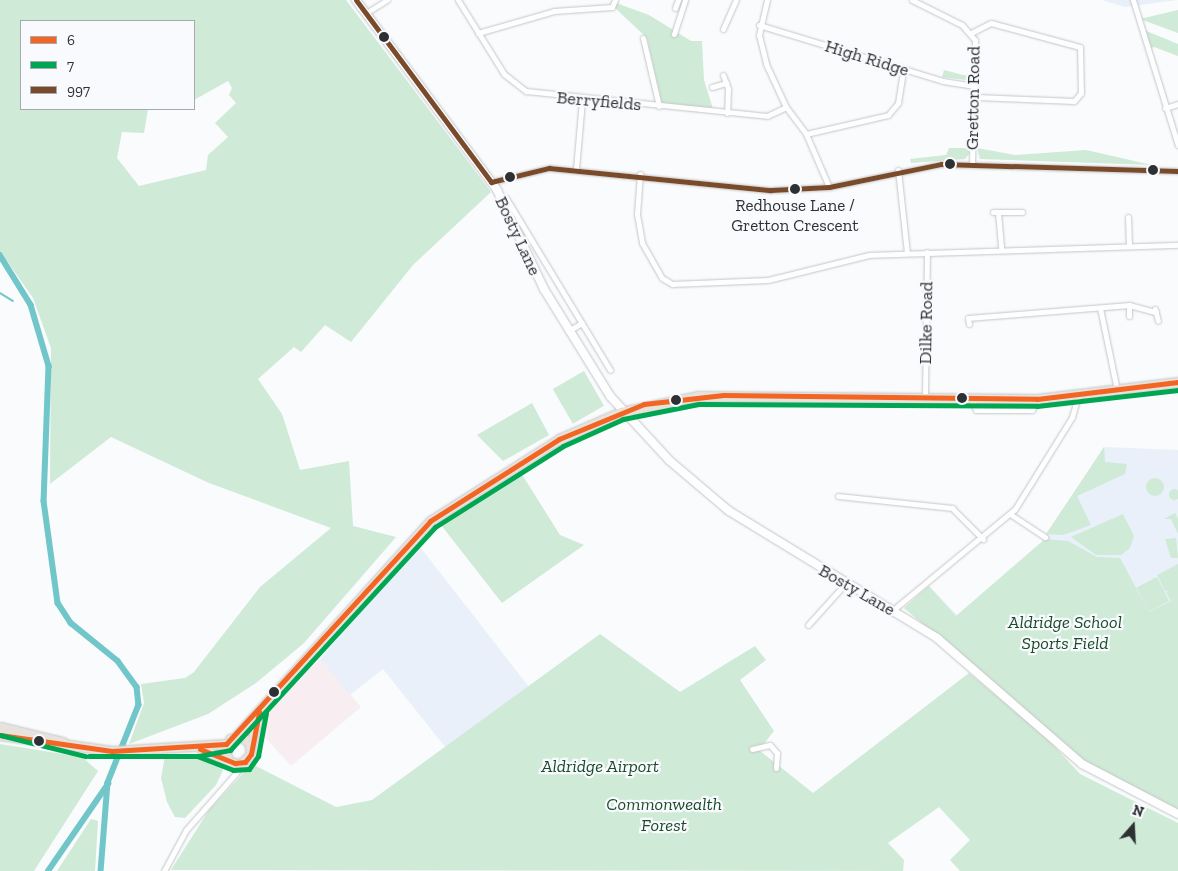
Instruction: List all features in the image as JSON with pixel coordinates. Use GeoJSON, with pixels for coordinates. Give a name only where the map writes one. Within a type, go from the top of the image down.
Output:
{"type":"FeatureCollection","features":[{"type":"Feature","properties":{"kind":"main road","name":"Bosty Lane"},"geometry":{"type":"LineString","coordinates":[[356,0],[491,182],[568,331],[621,412],[685,475],[729,512],[937,638],[1082,764],[1178,814]]}},
{"type":"Feature","properties":{"kind":"main road"},"geometry":{"type":"LineString","coordinates":[[0,735],[87,749],[117,751],[199,748],[226,744],[235,737],[430,521],[559,439],[621,412],[698,396],[925,395],[1036,399],[1078,396],[1178,382]]}},
{"type":"Feature","properties":{"kind":"main road"},"geometry":{"type":"LineString","coordinates":[[199,748],[229,760],[245,762],[260,709]]}},
{"type":"Feature","properties":{"kind":"main road"},"geometry":{"type":"LineString","coordinates":[[0,727],[87,749]]}},
{"type":"Feature","properties":{"kind":"main road"},"geometry":{"type":"LineString","coordinates":[[235,737],[251,745]]}},
{"type":"Feature","properties":{"kind":"main road"},"geometry":{"type":"LineString","coordinates":[[226,744],[229,760]]}},
{"type":"Feature","properties":{"kind":"street"},"geometry":{"type":"LineString","coordinates":[[366,13],[387,0]]}},
{"type":"Feature","properties":{"kind":"street","name":"Berryfields"},"geometry":{"type":"LineString","coordinates":[[458,0],[478,34],[514,85],[543,96],[767,116],[786,107]]}},
{"type":"Feature","properties":{"kind":"street"},"geometry":{"type":"LineString","coordinates":[[675,8],[678,0]]}},
{"type":"Feature","properties":{"kind":"street"},"geometry":{"type":"LineString","coordinates":[[674,34],[685,0]]}},
{"type":"Feature","properties":{"kind":"street"},"geometry":{"type":"LineString","coordinates":[[722,29],[736,0]]}},
{"type":"Feature","properties":{"kind":"street"},"geometry":{"type":"LineString","coordinates":[[760,0],[767,1],[759,25],[766,64],[786,107],[806,134],[829,187]]}},
{"type":"Feature","properties":{"kind":"street"},"geometry":{"type":"LineString","coordinates":[[912,0],[971,32],[991,23],[1080,47],[1080,94],[1074,101],[976,97]]}},
{"type":"Feature","properties":{"kind":"street"},"geometry":{"type":"LineString","coordinates":[[1133,0],[1141,36],[1178,145]]}},
{"type":"Feature","properties":{"kind":"street"},"geometry":{"type":"LineString","coordinates":[[478,34],[520,18],[612,7],[615,1]]}},
{"type":"Feature","properties":{"kind":"street"},"geometry":{"type":"LineString","coordinates":[[718,19],[725,22]]}},
{"type":"Feature","properties":{"kind":"street","name":"High Ridge"},"geometry":{"type":"LineString","coordinates":[[759,25],[903,70],[976,86]]}},
{"type":"Feature","properties":{"kind":"street","name":"Gretton Road"},"geometry":{"type":"LineString","coordinates":[[971,32],[977,50],[972,164]]}},
{"type":"Feature","properties":{"kind":"street"},"geometry":{"type":"LineString","coordinates":[[643,38],[659,106]]}},
{"type":"Feature","properties":{"kind":"street"},"geometry":{"type":"LineString","coordinates":[[806,134],[888,115],[898,103],[903,70]]}},
{"type":"Feature","properties":{"kind":"street"},"geometry":{"type":"LineString","coordinates":[[723,75],[726,83],[727,113]]}},
{"type":"Feature","properties":{"kind":"street"},"geometry":{"type":"LineString","coordinates":[[712,87],[726,83]]}},
{"type":"Feature","properties":{"kind":"street"},"geometry":{"type":"LineString","coordinates":[[576,168],[582,100]]}},
{"type":"Feature","properties":{"kind":"street"},"geometry":{"type":"LineString","coordinates":[[1165,108],[1178,104]]}},
{"type":"Feature","properties":{"kind":"street"},"geometry":{"type":"LineString","coordinates":[[491,182],[525,172],[576,168],[771,190],[829,187],[898,170],[972,164],[1178,171]]}},
{"type":"Feature","properties":{"kind":"street"},"geometry":{"type":"LineString","coordinates":[[898,170],[907,253]]}},
{"type":"Feature","properties":{"kind":"street"},"geometry":{"type":"LineString","coordinates":[[640,174],[637,214],[642,243],[662,278],[672,284],[768,280],[854,257],[1002,249],[1178,245]]}},
{"type":"Feature","properties":{"kind":"street","name":"Bosty Lane"},"geometry":{"type":"LineString","coordinates":[[506,198],[582,323],[602,360],[610,370]]}},
{"type":"Feature","properties":{"kind":"street"},"geometry":{"type":"LineString","coordinates":[[1002,249],[996,212],[1022,212]]}},
{"type":"Feature","properties":{"kind":"street"},"geometry":{"type":"LineString","coordinates":[[1128,217],[1129,246]]}},
{"type":"Feature","properties":{"kind":"street","name":"Dilke Road"},"geometry":{"type":"LineString","coordinates":[[925,395],[927,252]]}},
{"type":"Feature","properties":{"kind":"street"},"geometry":{"type":"LineString","coordinates":[[1128,305],[1129,316]]}},
{"type":"Feature","properties":{"kind":"street"},"geometry":{"type":"LineString","coordinates":[[969,324],[968,318],[1080,312],[1128,305],[1156,311],[1158,321]]}},
{"type":"Feature","properties":{"kind":"street"},"geometry":{"type":"LineString","coordinates":[[1100,308],[1117,390]]}},
{"type":"Feature","properties":{"kind":"street"},"geometry":{"type":"LineString","coordinates":[[568,331],[582,323]]}},
{"type":"Feature","properties":{"kind":"street"},"geometry":{"type":"LineString","coordinates":[[893,610],[1010,514],[1055,446],[1078,396]]}},
{"type":"Feature","properties":{"kind":"street"},"geometry":{"type":"LineString","coordinates":[[838,496],[952,508],[983,538]]}},
{"type":"Feature","properties":{"kind":"street"},"geometry":{"type":"LineString","coordinates":[[844,504],[847,497]]}},
{"type":"Feature","properties":{"kind":"street"},"geometry":{"type":"LineString","coordinates":[[1010,514],[1045,537]]}},
{"type":"Feature","properties":{"kind":"street"},"geometry":{"type":"LineString","coordinates":[[808,625],[845,584]]}},
{"type":"Feature","properties":{"kind":"street"},"geometry":{"type":"LineString","coordinates":[[752,749],[770,745],[777,753],[776,768]]}},
{"type":"Feature","properties":{"kind":"street"},"geometry":{"type":"LineString","coordinates":[[229,760],[229,778]]}},
{"type":"Feature","properties":{"kind":"street"},"geometry":{"type":"LineString","coordinates":[[164,871],[186,830],[229,778],[245,762]]}},
{"type":"Feature","properties":{"kind":"shaded area"},"geometry":{"type":"Polygon","coordinates":[[[1102,0],[1177,0],[1125,7],[1102,0]]]}},
{"type":"Feature","properties":{"kind":"shaded area","name":"Aldridge School Sports Field"},"geometry":{"type":"Polygon","coordinates":[[[1104,447],[1178,450],[1178,810],[1085,761],[904,608],[929,586],[957,615],[1040,546],[1104,447]]]}},
{"type":"Feature","properties":{"kind":"shaded area"},"geometry":{"type":"Polygon","coordinates":[[[417,543],[529,687],[446,748],[383,669],[350,695],[320,659],[417,543]]]}},
{"type":"Feature","properties":{"kind":"shaded area"},"geometry":{"type":"Polygon","coordinates":[[[320,659],[361,707],[291,766],[265,737],[262,723],[268,707],[320,659]]]}},
{"type":"Feature","properties":{"kind":"green space"},"geometry":{"type":"Polygon","coordinates":[[[0,0],[346,0],[491,192],[413,265],[351,342],[325,325],[301,352],[294,347],[258,379],[282,414],[300,470],[349,461],[353,526],[396,537],[304,643],[256,683],[208,714],[129,744],[144,703],[141,684],[185,678],[194,672],[260,587],[331,528],[209,483],[111,437],[50,484],[51,348],[33,298],[0,251],[0,0]]]}},
{"type":"Feature","properties":{"kind":"green space"},"geometry":{"type":"Polygon","coordinates":[[[616,3],[649,15],[691,41],[702,41],[704,80],[713,109],[662,105],[647,38],[614,7],[616,3]]]}},
{"type":"Feature","properties":{"kind":"green space"},"geometry":{"type":"Polygon","coordinates":[[[1178,10],[1178,33],[1140,19],[1178,10]]]}},
{"type":"Feature","properties":{"kind":"green space"},"geometry":{"type":"Polygon","coordinates":[[[1144,30],[1178,44],[1178,56],[1154,47],[1149,49],[1144,30]]]}},
{"type":"Feature","properties":{"kind":"green space"},"geometry":{"type":"Polygon","coordinates":[[[944,70],[973,76],[966,80],[942,77],[944,70]]]}},
{"type":"Feature","properties":{"kind":"green space"},"geometry":{"type":"Polygon","coordinates":[[[949,148],[969,148],[969,154],[965,159],[911,163],[910,159],[946,155],[949,148]]]}},
{"type":"Feature","properties":{"kind":"green space"},"geometry":{"type":"Polygon","coordinates":[[[977,148],[1015,155],[1086,150],[1152,165],[980,159],[977,148]]]}},
{"type":"Feature","properties":{"kind":"green space"},"geometry":{"type":"Polygon","coordinates":[[[584,371],[604,406],[573,424],[553,389],[584,371]]]}},
{"type":"Feature","properties":{"kind":"green space"},"geometry":{"type":"Polygon","coordinates":[[[532,403],[549,435],[503,461],[477,435],[532,403]]]}},
{"type":"Feature","properties":{"kind":"green space"},"geometry":{"type":"Polygon","coordinates":[[[1104,447],[1105,462],[1127,464],[1125,474],[1077,496],[1091,525],[1063,535],[1046,534],[1104,447]]]}},
{"type":"Feature","properties":{"kind":"green space"},"geometry":{"type":"Polygon","coordinates":[[[521,473],[560,535],[584,545],[502,603],[441,525],[521,473]]]}},
{"type":"Feature","properties":{"kind":"green space"},"geometry":{"type":"Polygon","coordinates":[[[1151,478],[1159,478],[1164,483],[1162,494],[1151,496],[1146,491],[1146,483],[1151,478]]]}},
{"type":"Feature","properties":{"kind":"green space"},"geometry":{"type":"Polygon","coordinates":[[[1174,488],[1178,490],[1178,498],[1174,500],[1170,498],[1168,494],[1170,490],[1174,488]]]}},
{"type":"Feature","properties":{"kind":"green space"},"geometry":{"type":"Polygon","coordinates":[[[1175,513],[1178,519],[1178,534],[1171,519],[1164,519],[1175,513]]]}},
{"type":"Feature","properties":{"kind":"green space"},"geometry":{"type":"Polygon","coordinates":[[[1123,514],[1134,536],[1130,548],[1121,555],[1096,555],[1071,537],[1123,514]]]}},
{"type":"Feature","properties":{"kind":"green space"},"geometry":{"type":"Polygon","coordinates":[[[1176,538],[1178,558],[1171,558],[1165,539],[1176,538]]]}},
{"type":"Feature","properties":{"kind":"green space","name":"Aldridge School Sports Field"},"geometry":{"type":"Polygon","coordinates":[[[1045,539],[1068,541],[1097,557],[1120,558],[1149,612],[1171,601],[1166,592],[1170,590],[1165,591],[1157,575],[1178,564],[1178,810],[1085,761],[904,608],[929,586],[956,616],[1045,539]]]}},
{"type":"Feature","properties":{"kind":"green space"},"geometry":{"type":"Polygon","coordinates":[[[1157,577],[1169,601],[1149,611],[1137,587],[1157,577]]]}},
{"type":"Feature","properties":{"kind":"green space","name":"Aldridge Airport"},"geometry":{"type":"Polygon","coordinates":[[[600,634],[680,692],[755,646],[766,660],[740,680],[774,731],[759,750],[813,793],[969,673],[1045,736],[1080,774],[1178,823],[1178,871],[960,871],[950,860],[970,840],[939,807],[888,843],[904,860],[903,871],[171,870],[209,810],[252,764],[336,807],[372,800],[600,634]]]}},
{"type":"Feature","properties":{"kind":"green space"},"geometry":{"type":"Polygon","coordinates":[[[0,744],[82,757],[98,771],[34,871],[0,871],[0,744]]]}},
{"type":"Feature","properties":{"kind":"green space"},"geometry":{"type":"Polygon","coordinates":[[[165,756],[220,759],[223,770],[216,785],[185,818],[175,817],[167,802],[161,778],[165,756]]]}},
{"type":"Feature","properties":{"kind":"green space"},"geometry":{"type":"Polygon","coordinates":[[[91,819],[98,821],[95,871],[57,871],[91,819]]]}},
{"type":"Feature","properties":{"kind":"waterway"},"geometry":{"type":"LineString","coordinates":[[0,255],[31,305],[49,366],[44,501],[58,603],[71,623],[118,661],[137,687],[139,705],[108,783],[101,871]]}},
{"type":"Feature","properties":{"kind":"waterway"},"geometry":{"type":"LineString","coordinates":[[0,293],[13,301]]}},
{"type":"Feature","properties":{"kind":"waterway"},"geometry":{"type":"LineString","coordinates":[[48,871],[108,784]]}},
{"type":"Feature","properties":{"kind":"transit line","name":"997"},"geometry":{"type":"LineString","coordinates":[[356,0],[491,182],[549,168],[771,190],[829,187],[941,164],[1178,171]]}},
{"type":"Feature","properties":{"kind":"transit line","name":"6"},"geometry":{"type":"LineString","coordinates":[[0,735],[112,751],[226,744],[430,521],[559,439],[644,404],[723,395],[1037,399],[1178,382]]}},
{"type":"Feature","properties":{"kind":"transit line","name":"7"},"geometry":{"type":"LineString","coordinates":[[89,756],[199,756],[230,750],[435,527],[563,446],[623,419],[699,404],[1037,406],[1178,390]]}},
{"type":"Feature","properties":{"kind":"transit line","name":"6"},"geometry":{"type":"LineString","coordinates":[[200,749],[235,763],[245,762],[251,754],[259,712]]}},
{"type":"Feature","properties":{"kind":"transit line","name":"7"},"geometry":{"type":"LineString","coordinates":[[197,756],[233,770],[249,769],[258,756],[266,713]]}},
{"type":"Feature","properties":{"kind":"transit line","name":"7"},"geometry":{"type":"LineString","coordinates":[[0,735],[85,756]]}},
{"type":"Feature","properties":{"kind":"place","name":"Redhouse Lane / Gretton Crescent"},"geometry":{"type":"Point","coordinates":[795,189]}},
{"type":"Feature","properties":{"kind":"park label","name":"Commonwealth Forest"},"geometry":{"type":"Point","coordinates":[664,815]}}]}
